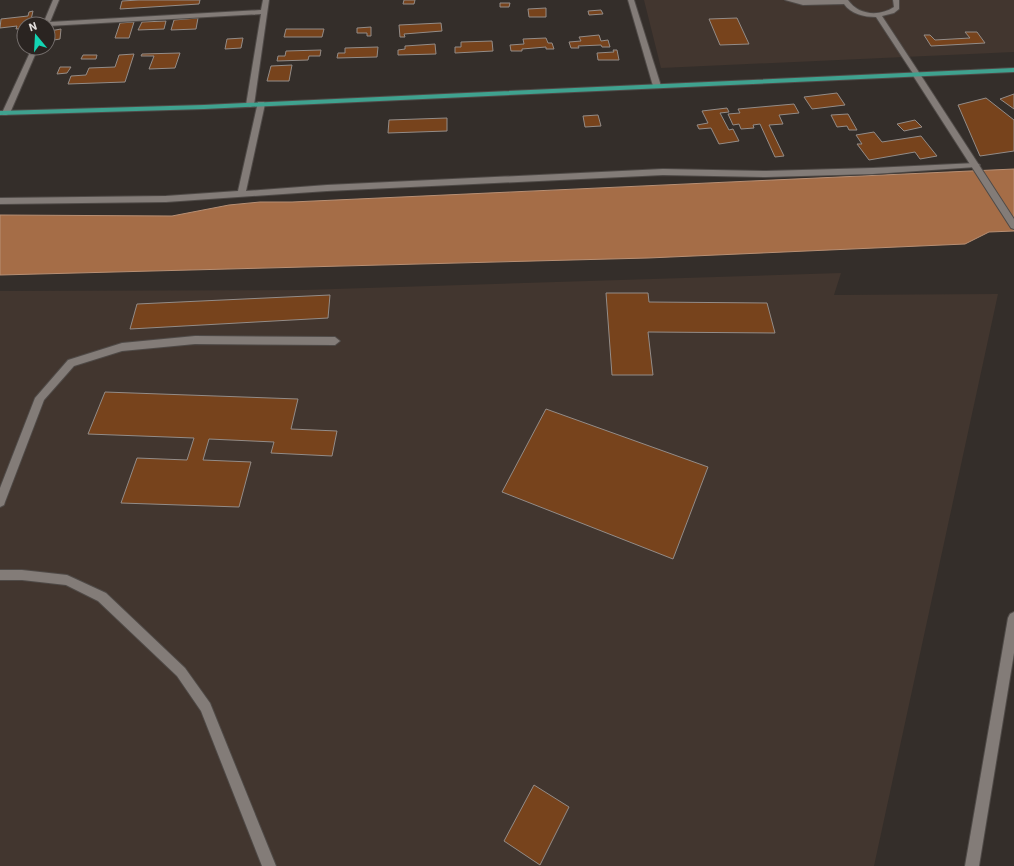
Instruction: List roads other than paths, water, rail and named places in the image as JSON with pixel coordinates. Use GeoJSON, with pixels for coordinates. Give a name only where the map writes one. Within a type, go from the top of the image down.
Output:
{"type":"FeatureCollection","features":[{"type":"Feature","properties":{"kind":"main road"},"geometry":{"type":"LineString","coordinates":[[3,113],[250,105],[657,86],[715,85],[788,80],[1014,70]]}},
{"type":"Feature","properties":{"kind":"street"},"geometry":{"type":"LineString","coordinates":[[49,16],[56,0]]}},
{"type":"Feature","properties":{"kind":"street"},"geometry":{"type":"LineString","coordinates":[[250,105],[266,0]]}},
{"type":"Feature","properties":{"kind":"street"},"geometry":{"type":"LineString","coordinates":[[631,0],[657,86]]}},
{"type":"Feature","properties":{"kind":"street"},"geometry":{"type":"LineString","coordinates":[[788,0],[803,3],[845,1],[848,6],[858,11],[878,15],[893,12],[897,8],[897,0]]}},
{"type":"Feature","properties":{"kind":"street"},"geometry":{"type":"LineString","coordinates":[[56,23],[264,12]]}},
{"type":"Feature","properties":{"kind":"street"},"geometry":{"type":"LineString","coordinates":[[878,15],[1014,226]]}},
{"type":"Feature","properties":{"kind":"street"},"geometry":{"type":"LineString","coordinates":[[3,113],[31,56]]}},
{"type":"Feature","properties":{"kind":"street"},"geometry":{"type":"LineString","coordinates":[[241,194],[261,104]]}},
{"type":"Feature","properties":{"kind":"street"},"geometry":{"type":"LineString","coordinates":[[0,201],[166,199],[327,188],[663,172],[766,174],[976,166]]}},
{"type":"Feature","properties":{"kind":"street"},"geometry":{"type":"LineString","coordinates":[[0,502],[40,398],[71,363],[122,347],[195,340],[334,341]]}},
{"type":"Feature","properties":{"kind":"street"},"geometry":{"type":"LineString","coordinates":[[0,575],[22,575],[67,580],[102,597],[181,672],[206,707],[269,866]]}},
{"type":"Feature","properties":{"kind":"street"},"geometry":{"type":"LineString","coordinates":[[972,866],[1014,618]]}}]}
